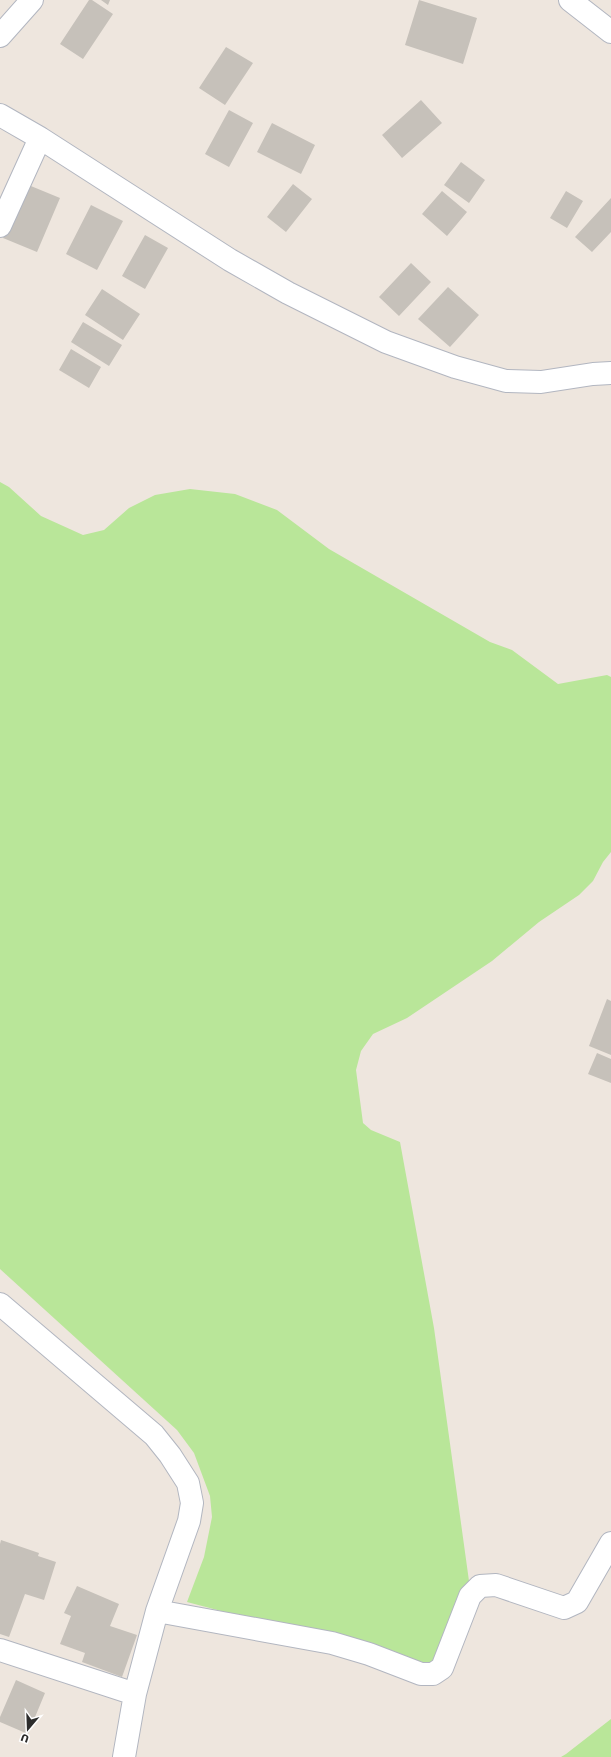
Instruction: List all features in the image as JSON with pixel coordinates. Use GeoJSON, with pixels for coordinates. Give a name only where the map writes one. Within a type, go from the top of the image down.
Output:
{"type":"FeatureCollection","features":[{"type":"Feature","properties":{"kind":"street"},"geometry":{"type":"LineString","coordinates":[[0,36],[32,0]]}},
{"type":"Feature","properties":{"kind":"street"},"geometry":{"type":"LineString","coordinates":[[570,0],[587,15],[611,32]]}},
{"type":"Feature","properties":{"kind":"street"},"geometry":{"type":"LineString","coordinates":[[0,115],[40,138],[230,260],[288,293],[386,342],[455,367],[506,380],[541,382],[593,374],[611,373]]}},
{"type":"Feature","properties":{"kind":"street"},"geometry":{"type":"LineString","coordinates":[[0,226],[40,138]]}},
{"type":"Feature","properties":{"kind":"street"},"geometry":{"type":"LineString","coordinates":[[0,1304],[154,1435],[170,1454],[188,1483],[192,1503],[189,1521],[157,1610],[135,1694],[124,1757]]}},
{"type":"Feature","properties":{"kind":"street"},"geometry":{"type":"LineString","coordinates":[[157,1610],[332,1643],[368,1654],[421,1674],[433,1674],[442,1668],[470,1596],[480,1586],[496,1585],[564,1608],[578,1602],[609,1554]]}},
{"type":"Feature","properties":{"kind":"street"},"geometry":{"type":"LineString","coordinates":[[0,1650],[135,1694]]}},
{"type":"Feature","properties":{"kind":"green space"},"geometry":{"type":"Polygon","coordinates":[[[0,482],[9,487],[41,516],[83,535],[104,530],[129,508],[155,495],[190,489],[235,494],[277,510],[329,549],[490,642],[512,650],[558,684],[607,675],[611,677],[611,852],[603,862],[593,881],[579,895],[539,922],[492,961],[407,1018],[373,1034],[361,1051],[356,1070],[363,1123],[371,1130],[400,1142],[434,1328],[469,1581],[461,1635],[432,1667],[187,1602],[204,1557],[212,1517],[210,1496],[194,1453],[177,1430],[0,1269],[0,482]]]}},
{"type":"Feature","properties":{"kind":"green space"},"geometry":{"type":"Polygon","coordinates":[[[611,1719],[611,1757],[561,1757],[566,1754],[611,1719]]]}},
{"type":"Feature","properties":{"kind":"building"},"geometry":{"type":"Polygon","coordinates":[[[89,0],[92,0],[113,14],[83,59],[60,44],[89,0]]]}},
{"type":"Feature","properties":{"kind":"building"},"geometry":{"type":"Polygon","coordinates":[[[101,0],[110,0],[108,5],[101,0]]]}},
{"type":"Feature","properties":{"kind":"building"},"geometry":{"type":"Polygon","coordinates":[[[419,0],[477,18],[463,64],[405,45],[419,0]]]}},
{"type":"Feature","properties":{"kind":"building"},"geometry":{"type":"Polygon","coordinates":[[[226,47],[253,63],[225,105],[199,88],[226,47]]]}},
{"type":"Feature","properties":{"kind":"building"},"geometry":{"type":"Polygon","coordinates":[[[421,100],[442,123],[402,158],[382,135],[421,100]]]}},
{"type":"Feature","properties":{"kind":"building"},"geometry":{"type":"Polygon","coordinates":[[[229,110],[253,123],[229,167],[205,154],[229,110]]]}},
{"type":"Feature","properties":{"kind":"building"},"geometry":{"type":"Polygon","coordinates":[[[272,123],[315,145],[301,174],[257,152],[272,123]]]}},
{"type":"Feature","properties":{"kind":"building"},"geometry":{"type":"Polygon","coordinates":[[[461,162],[485,180],[469,203],[444,185],[461,162]]]}},
{"type":"Feature","properties":{"kind":"building"},"geometry":{"type":"Polygon","coordinates":[[[26,184],[60,198],[37,252],[3,238],[26,184]]]}},
{"type":"Feature","properties":{"kind":"building"},"geometry":{"type":"Polygon","coordinates":[[[293,184],[312,199],[286,232],[267,217],[293,184]]]}},
{"type":"Feature","properties":{"kind":"building"},"geometry":{"type":"Polygon","coordinates":[[[442,191],[467,212],[447,236],[422,214],[442,191]]]}},
{"type":"Feature","properties":{"kind":"building"},"geometry":{"type":"Polygon","coordinates":[[[566,191],[583,201],[567,228],[550,218],[566,191]]]}},
{"type":"Feature","properties":{"kind":"building"},"geometry":{"type":"Polygon","coordinates":[[[611,198],[611,232],[592,252],[575,237],[611,198]]]}},
{"type":"Feature","properties":{"kind":"building"},"geometry":{"type":"Polygon","coordinates":[[[91,205],[123,221],[97,270],[66,254],[91,205]]]}},
{"type":"Feature","properties":{"kind":"building"},"geometry":{"type":"Polygon","coordinates":[[[145,235],[168,248],[145,289],[122,276],[145,235]]]}},
{"type":"Feature","properties":{"kind":"building"},"geometry":{"type":"Polygon","coordinates":[[[411,263],[431,282],[399,316],[379,297],[411,263]]]}},
{"type":"Feature","properties":{"kind":"building"},"geometry":{"type":"Polygon","coordinates":[[[448,287],[479,315],[450,347],[418,319],[448,287]]]}},
{"type":"Feature","properties":{"kind":"building"},"geometry":{"type":"Polygon","coordinates":[[[102,289],[140,314],[123,340],[85,315],[102,289]]]}},
{"type":"Feature","properties":{"kind":"building"},"geometry":{"type":"Polygon","coordinates":[[[83,322],[122,345],[109,366],[71,342],[83,322]]]}},
{"type":"Feature","properties":{"kind":"building"},"geometry":{"type":"Polygon","coordinates":[[[71,349],[101,367],[89,388],[59,370],[71,349]]]}},
{"type":"Feature","properties":{"kind":"building"},"geometry":{"type":"Polygon","coordinates":[[[607,999],[611,1001],[611,1055],[589,1046],[607,999]]]}},
{"type":"Feature","properties":{"kind":"building"},"geometry":{"type":"Polygon","coordinates":[[[597,1053],[611,1059],[611,1083],[588,1074],[597,1053]]]}},
{"type":"Feature","properties":{"kind":"building"},"geometry":{"type":"Polygon","coordinates":[[[1,1540],[39,1553],[38,1556],[56,1562],[44,1600],[25,1594],[9,1637],[0,1634],[1,1540]]]}},
{"type":"Feature","properties":{"kind":"building"},"geometry":{"type":"Polygon","coordinates":[[[77,1586],[119,1604],[110,1626],[137,1635],[122,1677],[82,1662],[85,1653],[60,1644],[71,1616],[64,1613],[77,1586]]]}},
{"type":"Feature","properties":{"kind":"building"},"geometry":{"type":"Polygon","coordinates":[[[16,1680],[45,1693],[28,1734],[0,1722],[0,1717],[16,1680]]]}}]}
